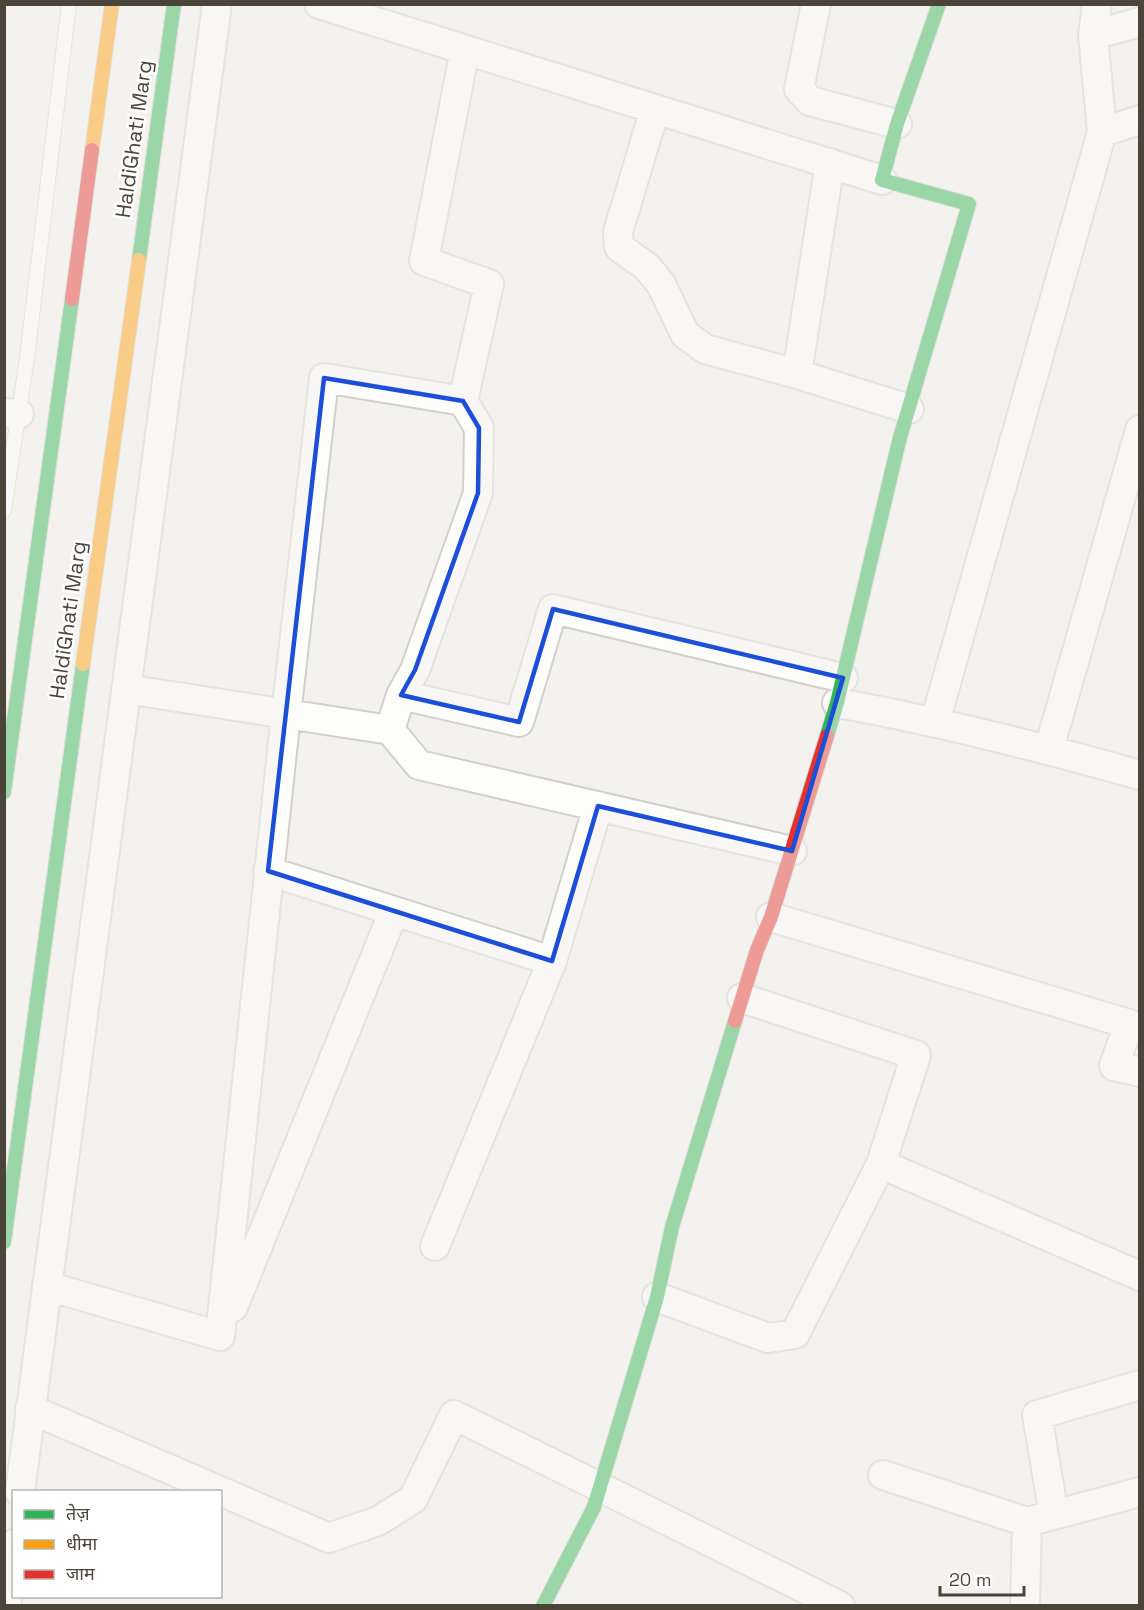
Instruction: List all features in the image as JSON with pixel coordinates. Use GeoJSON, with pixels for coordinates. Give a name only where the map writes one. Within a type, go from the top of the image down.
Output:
{"type":"FeatureCollection","features":[{"type":"Feature","properties":{"kind":"street","name":"HaldiGhati Marg"},"geometry":{"type":"LineString","coordinates":[[4,792],[112,4]]}},
{"type":"Feature","properties":{"kind":"street","name":"HaldiGhati Marg"},"geometry":{"type":"LineString","coordinates":[[4,1242],[174,4]]}},
{"type":"Feature","properties":{"kind":"street"},"geometry":{"type":"LineString","coordinates":[[20,1490],[217,4]]}},
{"type":"Feature","properties":{"kind":"street"},"geometry":{"type":"LineString","coordinates":[[318,4],[882,180],[969,204],[909,409],[840,690],[792,851],[771,917],[757,950],[672,1227],[657,1297],[594,1507],[543,1605]]}},
{"type":"Feature","properties":{"kind":"street"},"geometry":{"type":"LineString","coordinates":[[816,4],[799,90],[810,102],[897,124]]}},
{"type":"Feature","properties":{"kind":"street"},"geometry":{"type":"LineString","coordinates":[[882,180],[897,124],[939,4]]}},
{"type":"Feature","properties":{"kind":"street"},"geometry":{"type":"LineString","coordinates":[[934,722],[1102,132],[1093,35],[1097,4]]}},
{"type":"Feature","properties":{"kind":"street"},"geometry":{"type":"LineString","coordinates":[[1093,35],[1140,22]]}},
{"type":"Feature","properties":{"kind":"street"},"geometry":{"type":"LineString","coordinates":[[390,730],[401,695],[415,670],[478,494],[479,428],[463,401],[489,284],[424,261],[465,51]]}},
{"type":"Feature","properties":{"kind":"street"},"geometry":{"type":"LineString","coordinates":[[655,109],[618,232],[619,247],[647,267],[661,284],[685,334],[705,349],[797,374],[909,409]]}},
{"type":"Feature","properties":{"kind":"street"},"geometry":{"type":"LineString","coordinates":[[1102,132],[1140,120]]}},
{"type":"Feature","properties":{"kind":"street"},"geometry":{"type":"LineString","coordinates":[[797,374],[830,163]]}},
{"type":"Feature","properties":{"kind":"street"},"geometry":{"type":"LineString","coordinates":[[220,1336],[268,871],[324,378],[463,401]]}},
{"type":"Feature","properties":{"kind":"street"},"geometry":{"type":"LineString","coordinates":[[1049,749],[1131,485],[1140,430]]}},
{"type":"Feature","properties":{"kind":"street"},"geometry":{"type":"LineString","coordinates":[[401,695],[519,722],[553,609],[840,690],[910,716],[1049,749],[1140,775]]}},
{"type":"Feature","properties":{"kind":"street"},"geometry":{"type":"LineString","coordinates":[[126,689],[390,730],[419,765],[792,851]]}},
{"type":"Feature","properties":{"kind":"street"},"geometry":{"type":"LineString","coordinates":[[435,1246],[552,961],[598,806]]}},
{"type":"Feature","properties":{"kind":"street"},"geometry":{"type":"LineString","coordinates":[[268,871],[552,961]]}},
{"type":"Feature","properties":{"kind":"street"},"geometry":{"type":"LineString","coordinates":[[220,1336],[394,911]]}},
{"type":"Feature","properties":{"kind":"street"},"geometry":{"type":"LineString","coordinates":[[771,917],[1129,1024],[1114,1066],[1140,1072]]}},
{"type":"Feature","properties":{"kind":"street"},"geometry":{"type":"LineString","coordinates":[[657,1297],[768,1338],[795,1334],[881,1164],[916,1055],[742,998]]}},
{"type":"Feature","properties":{"kind":"street"},"geometry":{"type":"LineString","coordinates":[[881,1164],[1137,1269]]}},
{"type":"Feature","properties":{"kind":"street"},"geometry":{"type":"LineString","coordinates":[[47,1286],[220,1336]]}},
{"type":"Feature","properties":{"kind":"street"},"geometry":{"type":"LineString","coordinates":[[1054,1515],[1037,1415],[1140,1385]]}},
{"type":"Feature","properties":{"kind":"street"},"geometry":{"type":"LineString","coordinates":[[30,1409],[218,1490]]}},
{"type":"Feature","properties":{"kind":"street"},"geometry":{"type":"LineString","coordinates":[[222,1492],[329,1538],[378,1521],[413,1499],[454,1415],[840,1605]]}},
{"type":"Feature","properties":{"kind":"street"},"geometry":{"type":"LineString","coordinates":[[883,1475],[1027,1522],[1140,1492]]}},
{"type":"Feature","properties":{"kind":"street"},"geometry":{"type":"LineString","coordinates":[[1025,1605],[1027,1522]]}},
{"type":"Feature","properties":{"kind":"street"},"geometry":{"type":"LineString","coordinates":[[6,1605],[12,1559]]}},
{"type":"Feature","properties":{"kind":"lane"},"geometry":{"type":"LineString","coordinates":[[4,510],[12,413],[27,358],[69,4]]}},
{"type":"Feature","properties":{"kind":"highlighted area"},"geometry":{"type":"Polygon","coordinates":[[[324,378],[463,401],[479,428],[478,493],[415,670],[401,695],[519,722],[553,609],[843,678],[792,851],[598,806],[552,961],[268,871],[324,378]]]}},
{"type":"Feature","properties":{"kind":"traffic: fast"},"geometry":{"type":"LineString","coordinates":[[139,260],[174,4]]}},
{"type":"Feature","properties":{"kind":"traffic: fast"},"geometry":{"type":"LineString","coordinates":[[827,736],[837,703],[899,441],[969,204],[882,180],[897,124],[939,4]]}},
{"type":"Feature","properties":{"kind":"traffic: fast"},"geometry":{"type":"LineString","coordinates":[[4,792],[72,299]]}},
{"type":"Feature","properties":{"kind":"traffic: fast"},"geometry":{"type":"LineString","coordinates":[[4,1242],[83,664]]}},
{"type":"Feature","properties":{"kind":"traffic: fast"},"geometry":{"type":"LineString","coordinates":[[543,1606],[594,1507],[657,1297],[672,1227],[735,1021]]}},
{"type":"Feature","properties":{"kind":"traffic: slow"},"geometry":{"type":"LineString","coordinates":[[92,150],[112,4]]}},
{"type":"Feature","properties":{"kind":"traffic: slow"},"geometry":{"type":"LineString","coordinates":[[83,664],[139,260]]}},
{"type":"Feature","properties":{"kind":"traffic: jam"},"geometry":{"type":"LineString","coordinates":[[72,299],[92,150]]}},
{"type":"Feature","properties":{"kind":"traffic: jam"},"geometry":{"type":"LineString","coordinates":[[735,1021],[757,950],[771,917],[827,736]]}}]}
